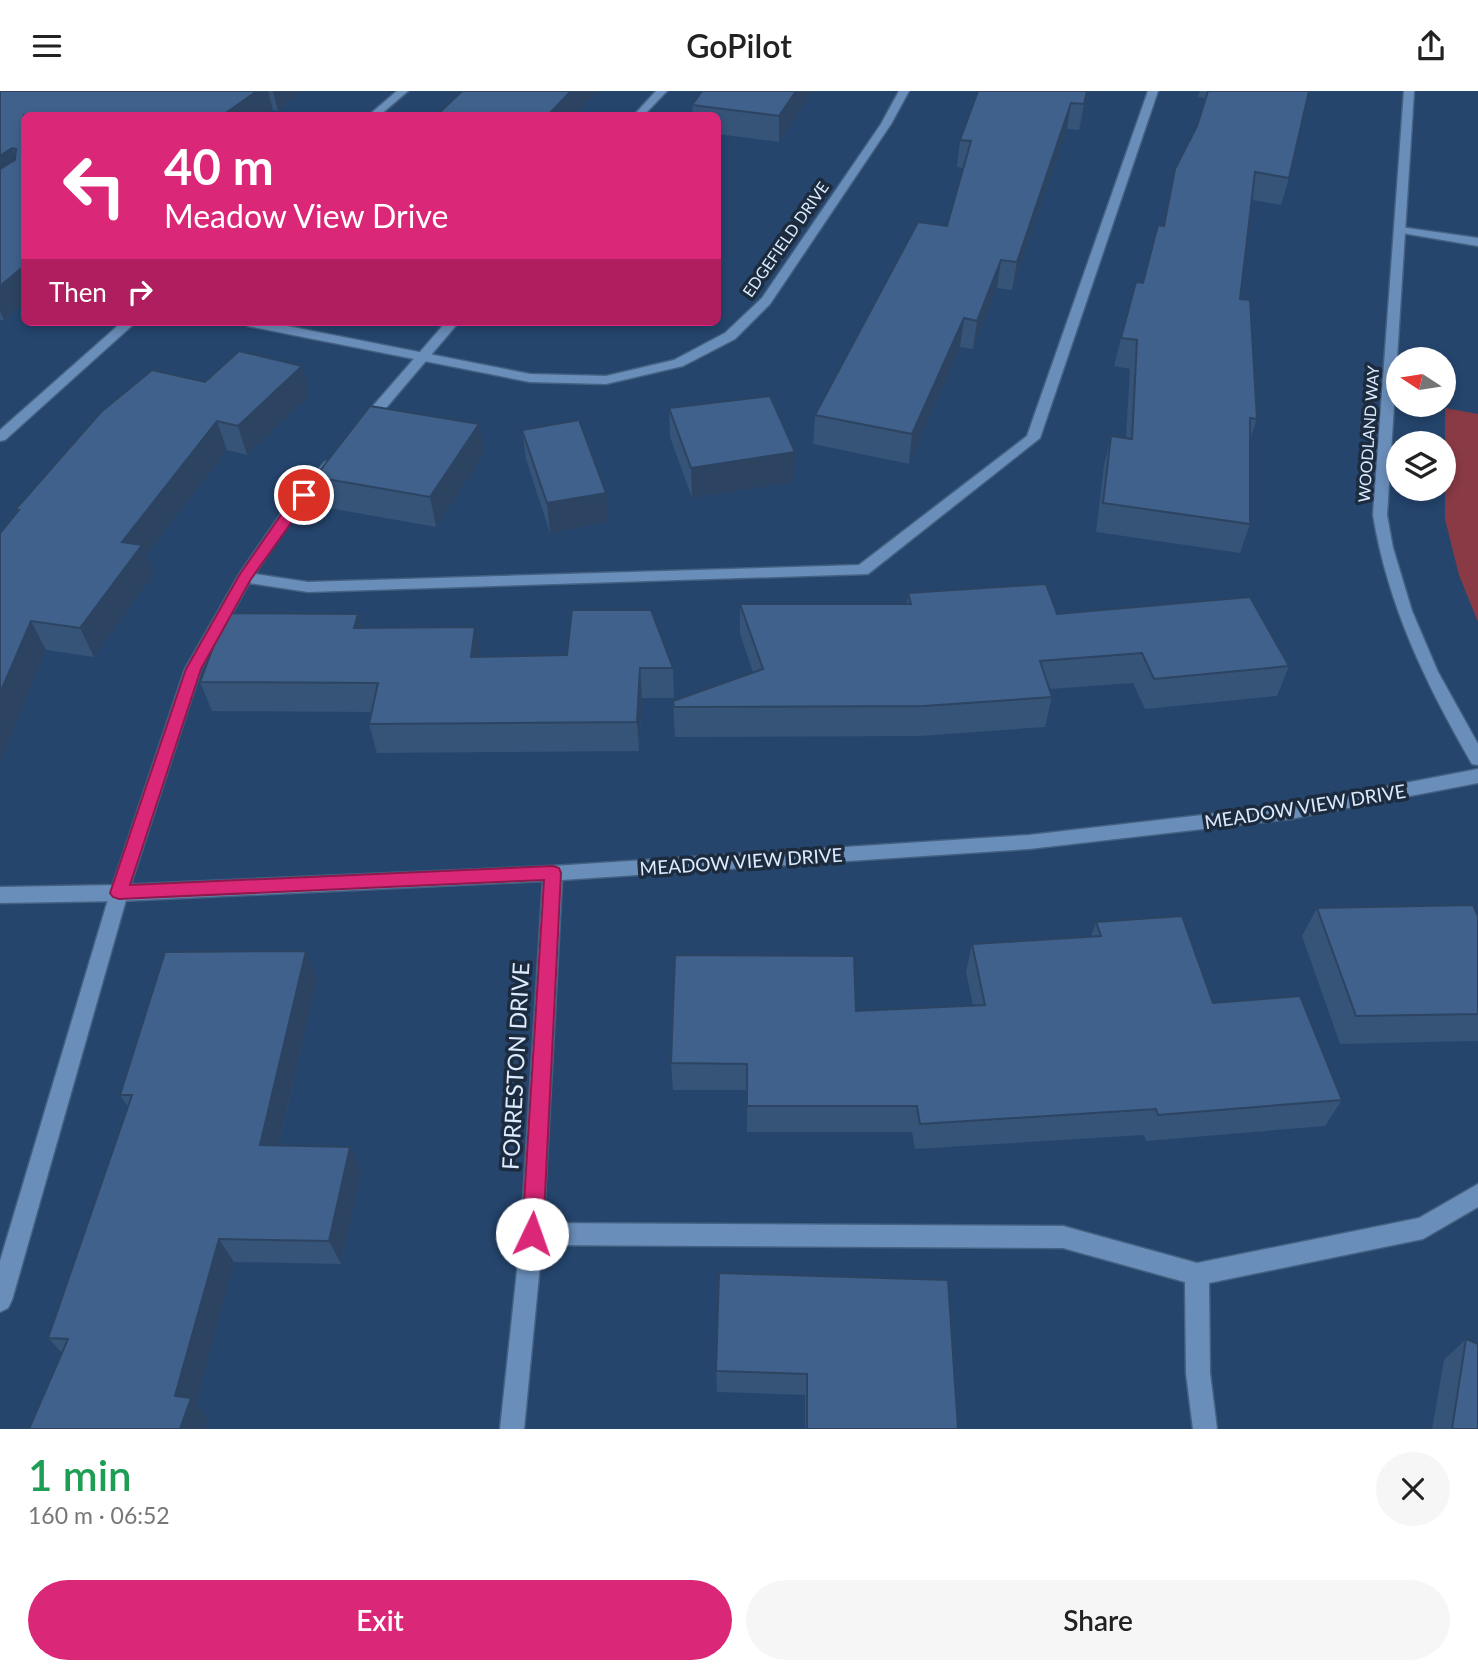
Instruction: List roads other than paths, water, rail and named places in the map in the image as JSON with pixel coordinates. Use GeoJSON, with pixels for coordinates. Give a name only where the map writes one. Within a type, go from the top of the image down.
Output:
{"type":"FeatureCollection","features":[{"type":"Feature","properties":{"kind":"street"},"geometry":{"type":"LineString","coordinates":[[378,112],[403,91]]}},
{"type":"Feature","properties":{"kind":"street"},"geometry":{"type":"LineString","coordinates":[[642,112],[662,91]]}},
{"type":"Feature","properties":{"kind":"street","name":"EDGEFIELD DRIVE"},"geometry":{"type":"LineString","coordinates":[[268,326],[530,378],[606,380],[678,363],[730,336],[766,301],[886,124],[904,91]]}},
{"type":"Feature","properties":{"kind":"street"},"geometry":{"type":"LineString","coordinates":[[245,577],[308,587],[863,570],[1032,438],[1153,91]]}},
{"type":"Feature","properties":{"kind":"street","name":"WOODLAND WAY"},"geometry":{"type":"LineString","coordinates":[[1409,91],[1380,515],[1385,555],[1396,593],[1444,702],[1478,759]]}},
{"type":"Feature","properties":{"kind":"street"},"geometry":{"type":"LineString","coordinates":[[1401,230],[1478,242]]}},
{"type":"Feature","properties":{"kind":"street"},"geometry":{"type":"LineString","coordinates":[[0,437],[125,326]]}},
{"type":"Feature","properties":{"kind":"street"},"geometry":{"type":"LineString","coordinates":[[0,1300],[119,893],[193,669],[245,577],[287,515],[449,326]]}},
{"type":"Feature","properties":{"kind":"street","name":"MEADOW VIEW DRIVE"},"geometry":{"type":"LineString","coordinates":[[0,895],[119,893],[553,873],[1029,842],[1290,812],[1478,776]]}},
{"type":"Feature","properties":{"kind":"street","name":"FORRESTON DRIVE"},"geometry":{"type":"LineString","coordinates":[[512,1429],[532,1234],[553,873]]}},
{"type":"Feature","properties":{"kind":"street"},"geometry":{"type":"LineString","coordinates":[[532,1234],[1063,1237],[1197,1274],[1423,1228],[1478,1195]]}},
{"type":"Feature","properties":{"kind":"street"},"geometry":{"type":"LineString","coordinates":[[1197,1274],[1198,1373],[1205,1429]]}}]}
